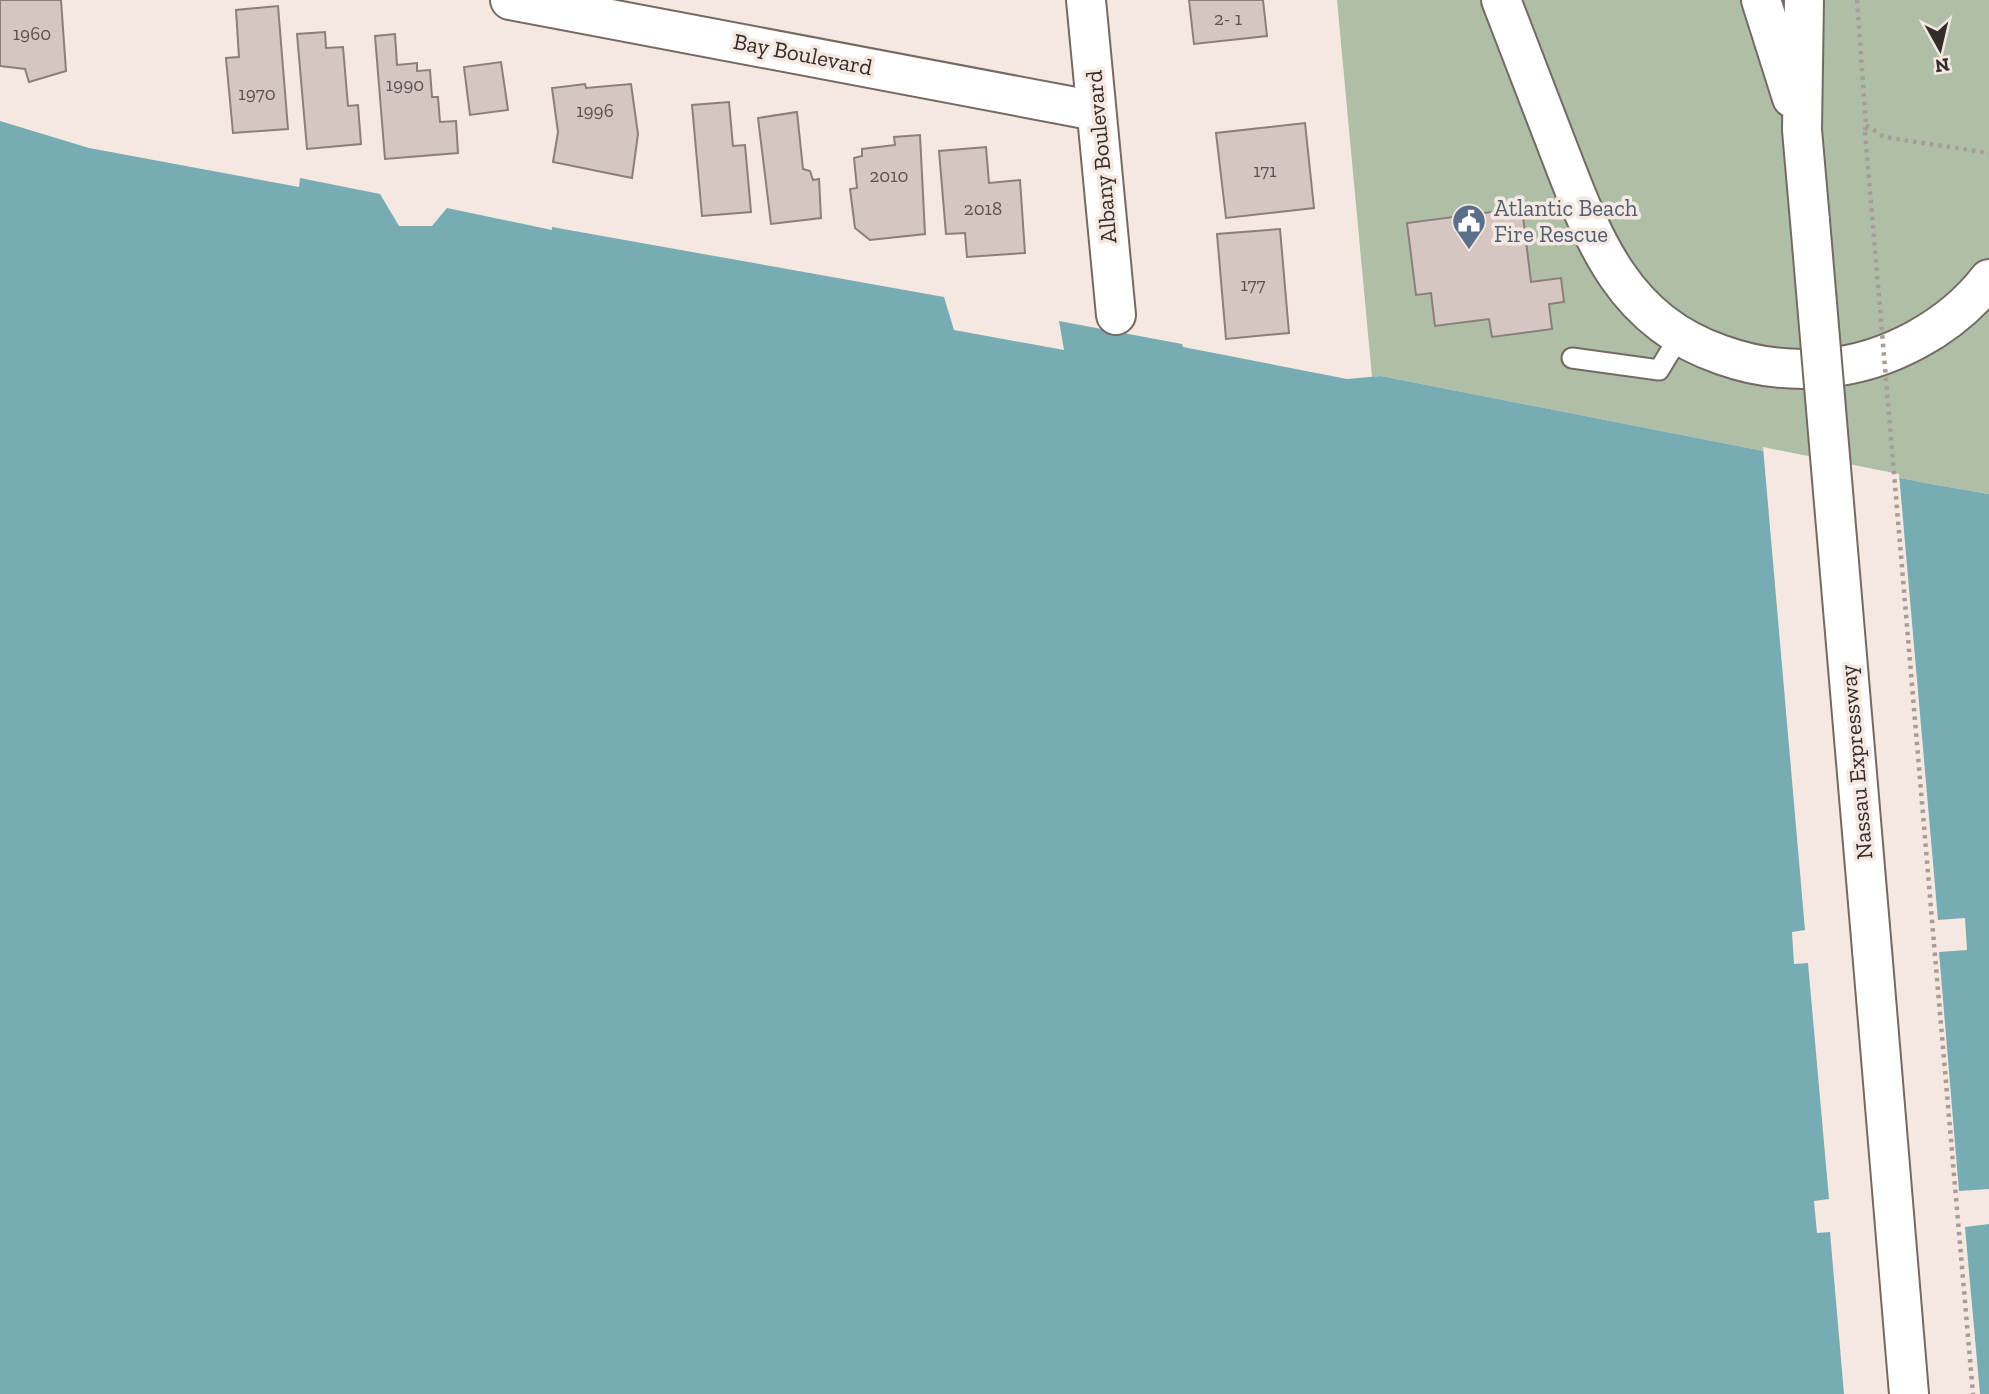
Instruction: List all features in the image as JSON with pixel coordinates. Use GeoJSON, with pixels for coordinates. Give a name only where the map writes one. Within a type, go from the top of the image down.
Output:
{"type":"FeatureCollection","features":[{"type":"Feature","properties":{"kind":"main road","name":"Bay Boulevard"},"geometry":{"type":"LineString","coordinates":[[510,0],[676,15],[1096,111]]}},
{"type":"Feature","properties":{"kind":"main road","name":"Albany Boulevard"},"geometry":{"type":"LineString","coordinates":[[1086,0],[1116,315]]}},
{"type":"Feature","properties":{"kind":"main road"},"geometry":{"type":"LineString","coordinates":[[1501,0],[1580,207],[1603,254],[1635,301],[1679,337],[1742,362],[1786,369],[1833,368],[1880,355],[1914,341],[1948,320],[1978,293],[1989,279]]}},
{"type":"Feature","properties":{"kind":"main road","name":"Nassau Expressway"},"geometry":{"type":"LineString","coordinates":[[1761,0],[1802,130]]}},
{"type":"Feature","properties":{"kind":"main road","name":"Nassau Expressway"},"geometry":{"type":"LineString","coordinates":[[1804,0],[1802,130],[1909,1394]]}},
{"type":"Feature","properties":{"kind":"lane"},"geometry":{"type":"LineString","coordinates":[[1572,358],[1659,370],[1679,337]]}},
{"type":"Feature","properties":{"kind":"path"},"geometry":{"type":"LineString","coordinates":[[1857,0],[1867,125],[1865,132],[1973,1394]]}},
{"type":"Feature","properties":{"kind":"path"},"geometry":{"type":"LineString","coordinates":[[1867,125],[1884,137],[1989,153]]}},
{"type":"Feature","properties":{"kind":"green space"},"geometry":{"type":"Polygon","coordinates":[[[1337,0],[1989,0],[1989,494],[1381,376],[1372,377],[1337,0]]]}},
{"type":"Feature","properties":{"kind":"water"},"geometry":{"type":"Polygon","coordinates":[[[0,121],[89,148],[299,187],[300,178],[380,194],[399,226],[432,226],[447,208],[552,230],[552,227],[944,297],[954,330],[1064,350],[1059,321],[1347,379],[1381,376],[1989,494],[1989,1394],[0,1394],[0,121]]]}},
{"type":"Feature","properties":{"kind":"pier"},"geometry":{"type":"Polygon","coordinates":[[[1763,447],[1899,474],[1938,920],[1965,918],[1967,950],[1939,952],[1959,1191],[1989,1189],[1989,1224],[1965,1227],[1980,1394],[1844,1394],[1830,1232],[1817,1233],[1814,1201],[1829,1199],[1808,963],[1794,964],[1792,932],[1805,930],[1763,447]]]}},
{"type":"Feature","properties":{"kind":"building"},"geometry":{"type":"Polygon","coordinates":[[[0,0],[61,0],[66,71],[29,82],[25,69],[0,66],[0,0]]]}},
{"type":"Feature","properties":{"kind":"building"},"geometry":{"type":"Polygon","coordinates":[[[1189,0],[1263,0],[1267,36],[1194,44],[1189,0]]]}},
{"type":"Feature","properties":{"kind":"building"},"geometry":{"type":"Polygon","coordinates":[[[278,6],[288,129],[233,133],[226,58],[239,57],[236,10],[278,6]]]}},
{"type":"Feature","properties":{"kind":"building"},"geometry":{"type":"Polygon","coordinates":[[[325,32],[326,48],[343,47],[348,106],[358,105],[361,144],[307,149],[297,34],[325,32]]]}},
{"type":"Feature","properties":{"kind":"building"},"geometry":{"type":"Polygon","coordinates":[[[395,34],[397,65],[417,63],[417,71],[430,70],[432,97],[438,97],[440,122],[456,121],[458,153],[385,159],[375,36],[395,34]]]}},
{"type":"Feature","properties":{"kind":"building"},"geometry":{"type":"Polygon","coordinates":[[[501,62],[508,110],[470,115],[464,67],[501,62]]]}},
{"type":"Feature","properties":{"kind":"building"},"geometry":{"type":"Polygon","coordinates":[[[585,84],[586,88],[631,84],[638,134],[632,178],[553,162],[558,132],[552,88],[585,84]]]}},
{"type":"Feature","properties":{"kind":"building"},"geometry":{"type":"Polygon","coordinates":[[[729,102],[733,146],[745,145],[751,212],[702,216],[692,105],[729,102]]]}},
{"type":"Feature","properties":{"kind":"building"},"geometry":{"type":"Polygon","coordinates":[[[797,112],[803,169],[810,171],[813,180],[819,179],[821,218],[771,224],[758,118],[797,112]]]}},
{"type":"Feature","properties":{"kind":"building"},"geometry":{"type":"Polygon","coordinates":[[[1305,123],[1314,208],[1226,218],[1216,133],[1305,123]]]}},
{"type":"Feature","properties":{"kind":"building"},"geometry":{"type":"Polygon","coordinates":[[[920,135],[925,234],[870,240],[855,228],[850,189],[857,188],[854,158],[862,156],[862,149],[895,145],[894,137],[920,135]]]}},
{"type":"Feature","properties":{"kind":"building"},"geometry":{"type":"Polygon","coordinates":[[[986,147],[989,183],[1020,180],[1025,253],[967,257],[965,233],[946,234],[939,151],[986,147]]]}},
{"type":"Feature","properties":{"kind":"building","name":"Atlantic Beach Fire Rescue"},"geometry":{"type":"Polygon","coordinates":[[[1522,208],[1531,282],[1561,278],[1564,302],[1549,304],[1552,329],[1492,337],[1489,319],[1435,326],[1431,293],[1416,295],[1407,223],[1522,208]]]}},
{"type":"Feature","properties":{"kind":"building"},"geometry":{"type":"Polygon","coordinates":[[[1280,229],[1289,333],[1226,339],[1217,234],[1280,229]]]}},
{"type":"Feature","properties":{"kind":"place","name":"Atlantic Beach Fire Rescue"},"geometry":{"type":"Point","coordinates":[1469,251]}}]}
